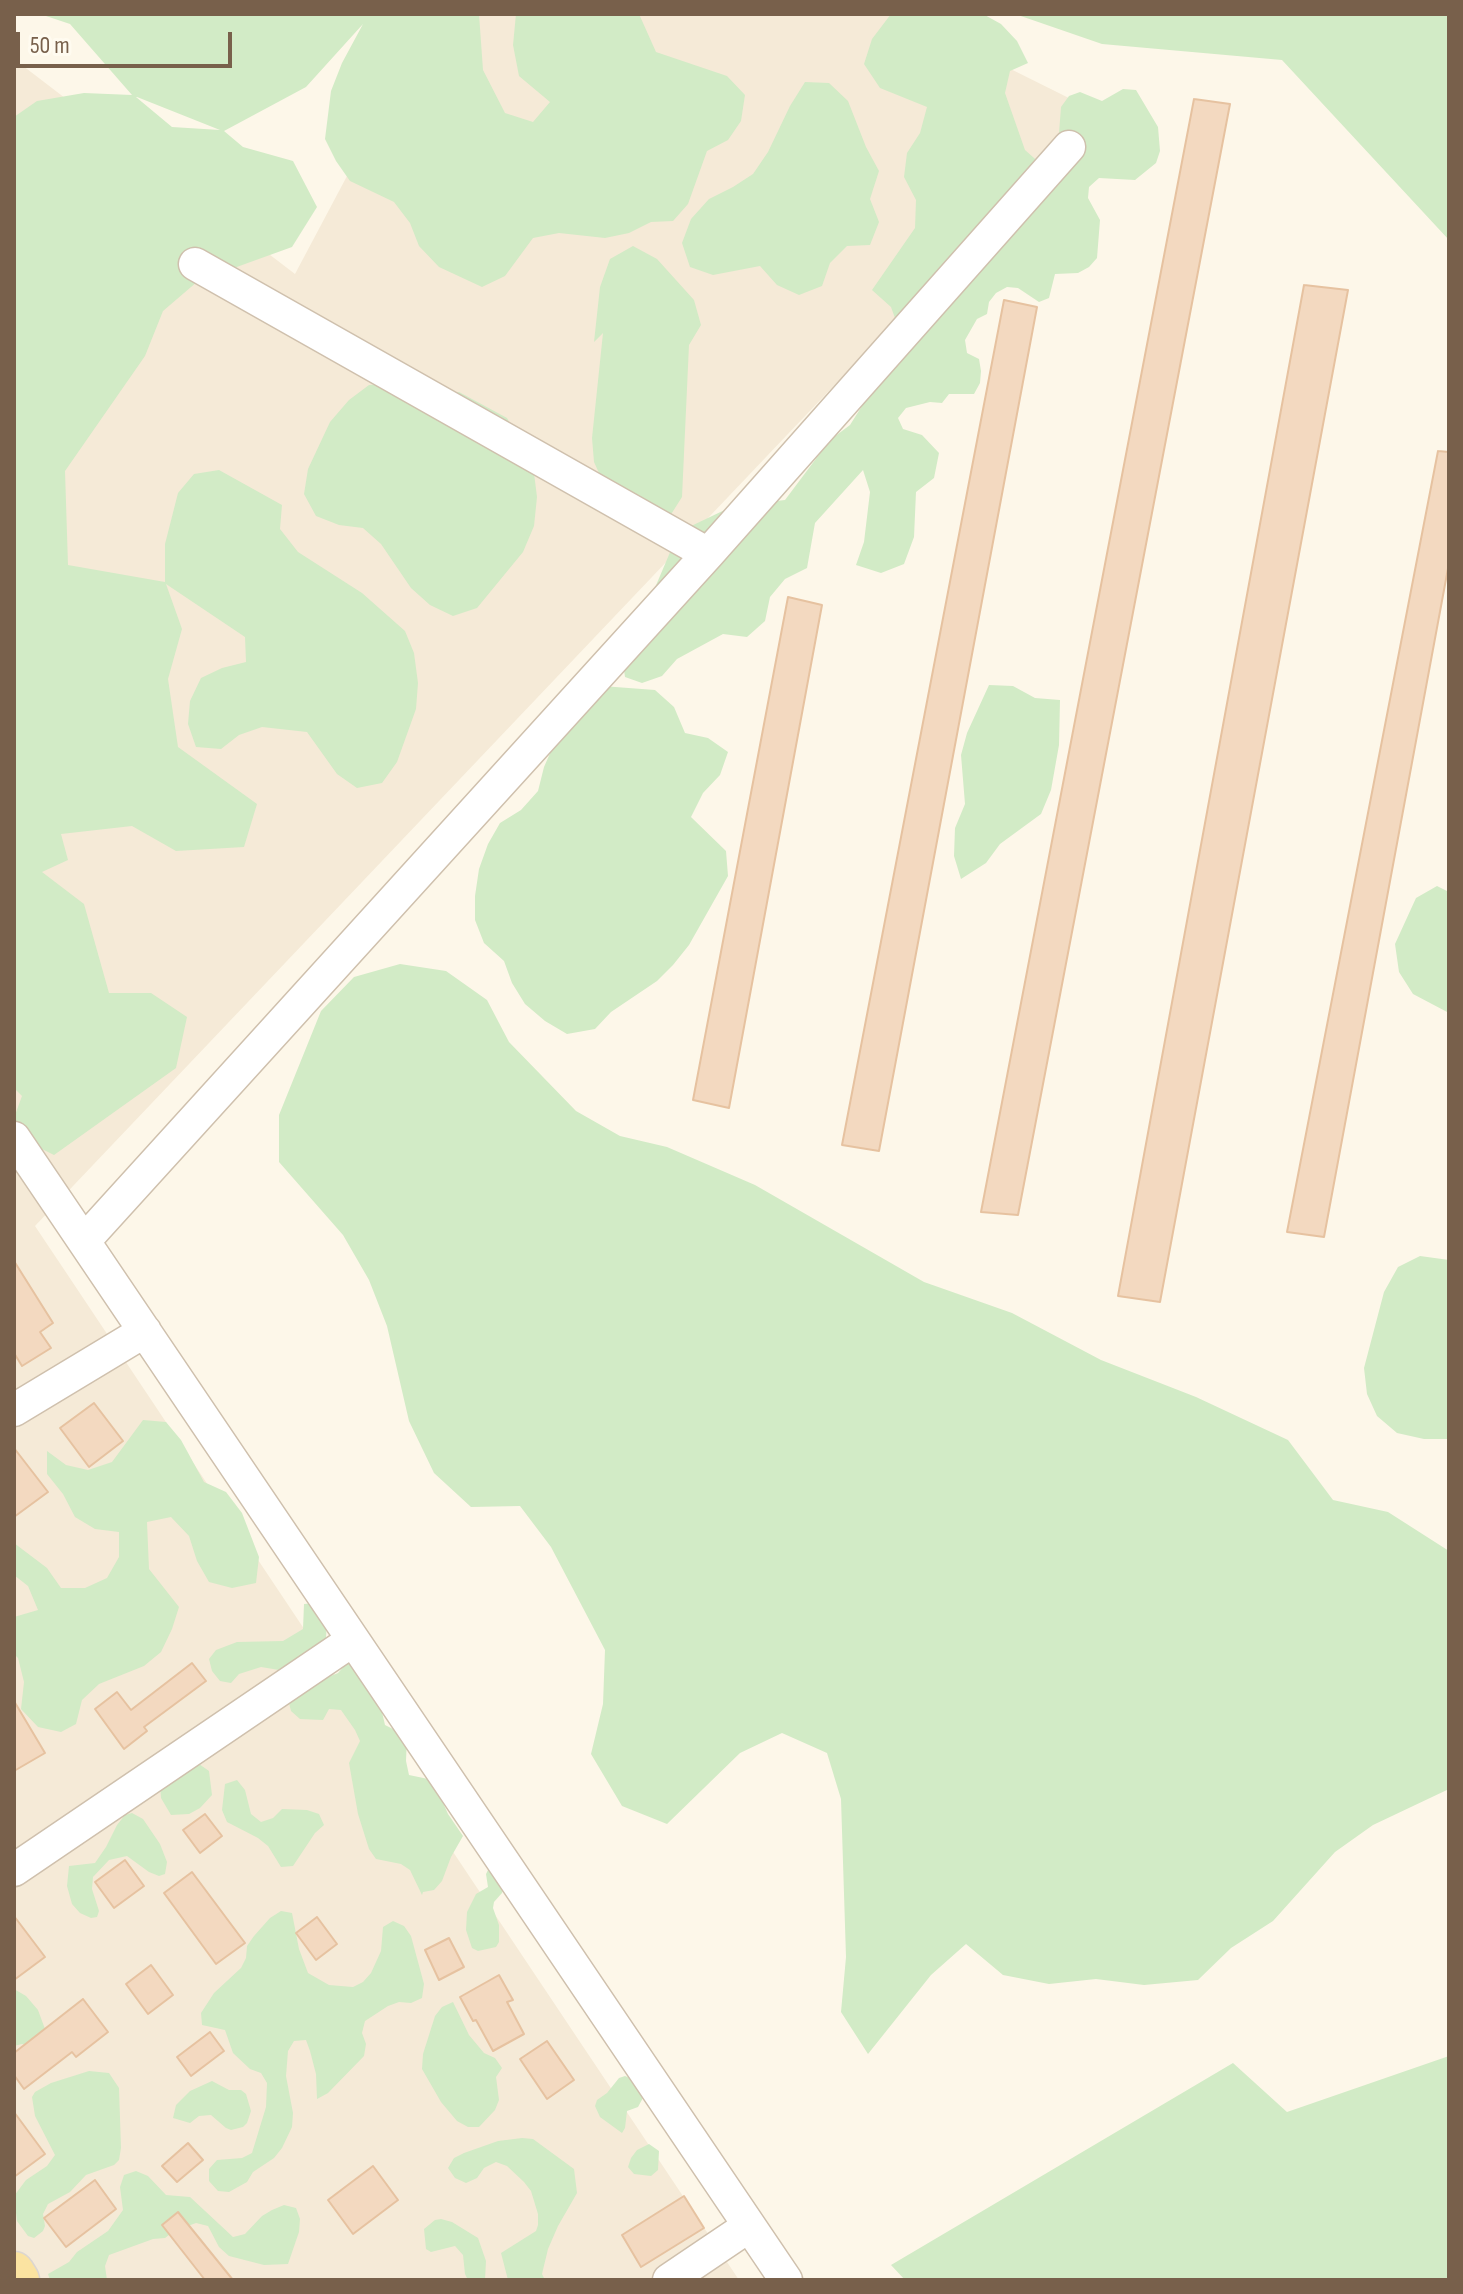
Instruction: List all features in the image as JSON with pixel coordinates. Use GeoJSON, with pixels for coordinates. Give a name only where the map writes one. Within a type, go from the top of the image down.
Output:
{"type":"FeatureCollection","features":[{"type":"Feature","properties":{"kind":"main road"},"geometry":{"type":"LineString","coordinates":[[14,2272],[19,2280]]}},
{"type":"Feature","properties":{"kind":"street"},"geometry":{"type":"LineString","coordinates":[[84,1241],[708,554],[1069,147]]}},
{"type":"Feature","properties":{"kind":"street"},"geometry":{"type":"LineString","coordinates":[[195,264],[708,554]]}},
{"type":"Feature","properties":{"kind":"street"},"geometry":{"type":"LineString","coordinates":[[14,1138],[786,2280]]}},
{"type":"Feature","properties":{"kind":"street"},"geometry":{"type":"LineString","coordinates":[[14,1410],[145,1331]]}},
{"type":"Feature","properties":{"kind":"street"},"geometry":{"type":"LineString","coordinates":[[14,1870],[353,1640]]}},
{"type":"Feature","properties":{"kind":"street"},"geometry":{"type":"LineString","coordinates":[[669,2280],[749,2226]]}},
{"type":"Feature","properties":{"kind":"shaded area"},"geometry":{"type":"Polygon","coordinates":[[[433,14],[900,14],[1095,111],[35,1226],[739,2280],[14,2280],[14,59],[295,274],[433,14]]]}},
{"type":"Feature","properties":{"kind":"green space"},"geometry":{"type":"Polygon","coordinates":[[[40,14],[479,14],[483,70],[505,113],[533,122],[550,102],[519,76],[513,45],[516,14],[639,14],[656,52],[727,76],[745,95],[741,121],[728,140],[707,151],[688,204],[673,221],[651,222],[629,233],[605,238],[559,233],[533,238],[505,276],[482,287],[439,267],[419,246],[410,223],[394,202],[350,181],[325,139],[331,91],[363,24],[306,87],[224,131],[243,147],[293,161],[317,207],[292,247],[198,281],[163,311],[145,356],[65,471],[68,565],[165,582],[165,544],[178,493],[194,474],[219,470],[282,505],[280,529],[298,552],[362,593],[405,631],[414,653],[418,683],[416,709],[397,762],[382,783],[357,788],[337,774],[307,732],[262,727],[239,735],[221,749],[196,747],[188,724],[190,701],[201,678],[246,662],[245,637],[166,584],[182,629],[168,679],[178,747],[257,804],[244,847],[176,851],[132,826],[61,834],[68,860],[42,872],[84,904],[109,993],[151,993],[187,1017],[176,1068],[54,1155],[14,1135],[14,1118],[22,1096],[14,1088],[14,117],[37,101],[84,93],[132,95],[70,24],[40,14]],[[136,97],[172,127],[220,130],[136,97]]]}},
{"type":"Feature","properties":{"kind":"green space"},"geometry":{"type":"Polygon","coordinates":[[[891,14],[983,14],[1001,24],[1017,41],[1028,63],[1010,71],[1005,93],[1025,150],[1043,166],[1059,133],[1061,107],[1069,96],[1080,92],[1102,101],[1123,89],[1136,90],[1158,127],[1160,151],[1156,163],[1135,180],[1099,178],[1089,187],[1088,198],[1100,220],[1097,258],[1089,267],[1078,273],[1055,274],[1049,298],[1039,302],[1018,288],[1007,287],[996,293],[989,302],[987,314],[977,319],[965,340],[967,353],[979,359],[981,371],[980,383],[974,394],[949,394],[942,403],[930,402],[906,408],[898,418],[903,429],[922,435],[939,453],[934,478],[916,492],[914,537],[904,564],[881,573],[856,565],[864,542],[870,492],[863,470],[815,523],[807,568],[785,579],[770,597],[765,621],[747,637],[723,634],[677,659],[662,676],[642,683],[625,677],[623,663],[671,550],[687,528],[733,506],[785,500],[830,440],[850,425],[879,379],[899,329],[891,307],[872,290],[915,228],[916,200],[904,177],[907,153],[920,133],[927,107],[880,88],[864,64],[872,39],[891,14]]]}},
{"type":"Feature","properties":{"kind":"green space"},"geometry":{"type":"Polygon","coordinates":[[[1015,14],[1449,14],[1449,240],[1282,60],[1102,44],[1015,14]]]}},
{"type":"Feature","properties":{"kind":"green space"},"geometry":{"type":"Polygon","coordinates":[[[805,82],[829,83],[848,101],[879,171],[870,199],[879,222],[870,245],[847,246],[830,263],[822,286],[799,295],[777,285],[760,266],[713,275],[690,267],[682,243],[691,219],[709,199],[753,174],[805,82]]]}},
{"type":"Feature","properties":{"kind":"green space"},"geometry":{"type":"Polygon","coordinates":[[[633,246],[657,259],[694,300],[701,325],[689,345],[682,497],[670,516],[604,484],[594,462],[592,438],[603,333],[594,342],[600,287],[610,259],[633,246]]]}},
{"type":"Feature","properties":{"kind":"green space"},"geometry":{"type":"Polygon","coordinates":[[[393,383],[436,398],[459,392],[507,418],[533,465],[537,497],[534,526],[523,552],[477,608],[453,616],[430,605],[411,588],[381,544],[363,528],[339,525],[316,516],[304,494],[308,469],[330,422],[349,400],[369,385],[393,383]]]}},
{"type":"Feature","properties":{"kind":"green space"},"geometry":{"type":"Polygon","coordinates":[[[989,685],[1013,686],[1035,698],[1060,700],[1059,745],[1051,790],[1041,814],[1000,844],[986,863],[961,879],[954,856],[955,828],[965,804],[961,755],[967,733],[989,685]]]}},
{"type":"Feature","properties":{"kind":"green space"},"geometry":{"type":"Polygon","coordinates":[[[602,686],[655,690],[674,707],[685,733],[708,738],[728,752],[720,775],[703,793],[691,817],[726,851],[728,876],[689,945],[657,981],[611,1012],[595,1029],[567,1034],[525,1004],[512,983],[504,961],[484,943],[475,920],[475,896],[479,869],[500,823],[521,810],[538,791],[555,742],[602,686]]]}},
{"type":"Feature","properties":{"kind":"green space"},"geometry":{"type":"Polygon","coordinates":[[[1437,886],[1449,892],[1449,1013],[1413,994],[1399,972],[1395,944],[1416,898],[1437,886]]]}},
{"type":"Feature","properties":{"kind":"green space"},"geometry":{"type":"Polygon","coordinates":[[[400,964],[446,971],[487,1000],[509,1042],[576,1111],[620,1136],[667,1147],[755,1185],[924,1282],[1012,1313],[1101,1360],[1196,1397],[1288,1440],[1333,1500],[1388,1512],[1449,1551],[1449,1789],[1373,1825],[1335,1852],[1273,1921],[1231,1948],[1198,1980],[1144,1985],[1096,1979],[1049,1984],[1003,1975],[966,1944],[931,1975],[868,2054],[841,2012],[846,1957],[841,1799],[827,1753],[782,1733],[740,1753],[667,1824],[622,1806],[591,1754],[603,1704],[605,1650],[551,1547],[520,1506],[471,1507],[434,1473],[409,1421],[387,1326],[369,1280],[343,1235],[279,1162],[279,1115],[321,1011],[354,977],[400,964]]]}},
{"type":"Feature","properties":{"kind":"green space"},"geometry":{"type":"Polygon","coordinates":[[[1420,1256],[1449,1260],[1447,1439],[1424,1439],[1397,1433],[1377,1416],[1367,1394],[1364,1368],[1384,1292],[1398,1267],[1420,1256]]]}},
{"type":"Feature","properties":{"kind":"green space"},"geometry":{"type":"Polygon","coordinates":[[[143,1420],[166,1422],[181,1440],[204,1482],[226,1492],[242,1513],[259,1557],[256,1583],[232,1588],[209,1582],[197,1561],[189,1536],[171,1517],[147,1522],[149,1569],[179,1607],[161,1652],[144,1666],[99,1684],[82,1700],[76,1724],[61,1732],[38,1727],[21,1709],[24,1682],[18,1658],[14,1654],[14,1617],[38,1610],[28,1586],[14,1575],[14,1543],[47,1568],[61,1588],[85,1588],[107,1578],[119,1557],[119,1532],[95,1529],[75,1517],[63,1494],[47,1474],[47,1451],[66,1465],[88,1470],[112,1462],[143,1420]]]}},
{"type":"Feature","properties":{"kind":"green space"},"geometry":{"type":"Polygon","coordinates":[[[316,1603],[327,1624],[325,1650],[297,1673],[261,1667],[239,1674],[231,1683],[220,1681],[212,1671],[209,1659],[216,1650],[237,1642],[283,1641],[303,1629],[304,1604],[316,1603]]]}},
{"type":"Feature","properties":{"kind":"green space"},"geometry":{"type":"Polygon","coordinates":[[[357,1660],[388,1701],[382,1712],[385,1725],[407,1736],[409,1775],[433,1780],[448,1814],[463,1836],[442,1881],[434,1890],[422,1895],[410,1870],[401,1864],[376,1859],[369,1849],[358,1814],[349,1763],[360,1741],[341,1710],[329,1709],[323,1720],[300,1719],[291,1711],[288,1699],[300,1681],[326,1678],[357,1660]]]}},
{"type":"Feature","properties":{"kind":"green space"},"geometry":{"type":"Polygon","coordinates":[[[199,1764],[209,1771],[212,1795],[189,1814],[171,1815],[161,1798],[160,1785],[199,1764]]]}},
{"type":"Feature","properties":{"kind":"green space"},"geometry":{"type":"Polygon","coordinates":[[[237,1780],[245,1790],[251,1814],[261,1822],[273,1818],[282,1809],[319,1814],[324,1825],[293,1866],[281,1867],[268,1846],[227,1822],[222,1810],[225,1784],[237,1780]]]}},
{"type":"Feature","properties":{"kind":"green space"},"geometry":{"type":"Polygon","coordinates":[[[132,1813],[143,1819],[160,1844],[167,1862],[165,1874],[159,1876],[149,1872],[127,1856],[109,1860],[93,1877],[92,1889],[99,1911],[97,1917],[91,1918],[80,1913],[72,1904],[67,1886],[69,1866],[95,1863],[117,1825],[125,1815],[132,1813]]]}},
{"type":"Feature","properties":{"kind":"green space"},"geometry":{"type":"Polygon","coordinates":[[[491,1864],[504,1887],[493,1908],[499,1925],[499,1942],[496,1947],[478,1951],[472,1948],[466,1930],[467,1912],[476,1894],[488,1887],[486,1874],[491,1864]]]}},
{"type":"Feature","properties":{"kind":"green space"},"geometry":{"type":"Polygon","coordinates":[[[281,1911],[292,1913],[299,1949],[308,1973],[329,1985],[353,1987],[363,1982],[381,1951],[383,1927],[393,1921],[404,1926],[411,1936],[424,1984],[422,1998],[388,2006],[365,2021],[362,2033],[366,2044],[364,2056],[328,2093],[317,2099],[316,2074],[306,2040],[294,2041],[288,2051],[286,2076],[293,2113],[292,2127],[282,2148],[274,2158],[253,2172],[247,2182],[229,2192],[218,2191],[209,2181],[209,2169],[217,2160],[242,2158],[252,2153],[266,2107],[267,2083],[261,2073],[250,2069],[233,2053],[225,2030],[202,2025],[201,2013],[214,1993],[241,1968],[247,1946],[254,1936],[281,1911]]]}},
{"type":"Feature","properties":{"kind":"green space"},"geometry":{"type":"Polygon","coordinates":[[[14,1989],[26,1996],[38,2010],[45,2029],[46,2047],[14,2046],[14,1989]]]}},
{"type":"Feature","properties":{"kind":"green space"},"geometry":{"type":"Polygon","coordinates":[[[453,2002],[469,2035],[502,2068],[496,2077],[499,2100],[495,2110],[479,2127],[468,2127],[457,2121],[441,2102],[422,2069],[423,2054],[435,2016],[442,2007],[453,2002]]]}},
{"type":"Feature","properties":{"kind":"green space"},"geometry":{"type":"Polygon","coordinates":[[[1449,2056],[1449,2280],[905,2280],[891,2265],[1233,2063],[1287,2112],[1449,2056]]]}},
{"type":"Feature","properties":{"kind":"green space"},"geometry":{"type":"Polygon","coordinates":[[[89,2071],[109,2073],[119,2088],[119,2160],[114,2165],[86,2175],[70,2192],[48,2204],[43,2214],[43,2231],[34,2238],[28,2236],[17,2221],[14,2196],[26,2180],[47,2166],[55,2155],[35,2116],[32,2097],[51,2083],[89,2071]]]}},
{"type":"Feature","properties":{"kind":"green space"},"geometry":{"type":"Polygon","coordinates":[[[625,2076],[637,2081],[644,2096],[638,2107],[627,2111],[622,2133],[600,2117],[595,2106],[619,2078],[625,2076]]]}},
{"type":"Feature","properties":{"kind":"green space"},"geometry":{"type":"Polygon","coordinates":[[[212,2081],[246,2094],[251,2111],[243,2127],[231,2130],[211,2115],[199,2116],[190,2123],[173,2118],[176,2105],[190,2091],[212,2081]]]}},
{"type":"Feature","properties":{"kind":"green space"},"geometry":{"type":"Polygon","coordinates":[[[533,2139],[574,2169],[577,2193],[548,2249],[542,2274],[545,2280],[508,2280],[501,2253],[536,2231],[538,2225],[531,2191],[524,2182],[507,2166],[496,2162],[466,2183],[455,2178],[448,2168],[454,2158],[464,2153],[498,2141],[533,2139]]]}},
{"type":"Feature","properties":{"kind":"green space"},"geometry":{"type":"Polygon","coordinates":[[[649,2144],[659,2151],[658,2170],[651,2176],[634,2174],[628,2167],[631,2158],[637,2150],[649,2144]]]}},
{"type":"Feature","properties":{"kind":"green space"},"geometry":{"type":"Polygon","coordinates":[[[136,2171],[148,2176],[166,2195],[190,2197],[233,2237],[245,2234],[272,2210],[284,2205],[296,2208],[300,2219],[299,2232],[288,2264],[264,2265],[229,2256],[219,2247],[208,2226],[196,2223],[165,2238],[153,2239],[109,2255],[105,2266],[107,2280],[50,2280],[48,2274],[69,2262],[77,2252],[108,2231],[123,2210],[120,2187],[124,2175],[136,2171]]]}},
{"type":"Feature","properties":{"kind":"green space"},"geometry":{"type":"Polygon","coordinates":[[[441,2219],[478,2238],[486,2261],[485,2280],[468,2280],[463,2255],[455,2246],[431,2252],[426,2249],[424,2229],[441,2219]]]}},
{"type":"Feature","properties":{"kind":"building"},"geometry":{"type":"Polygon","coordinates":[[[1194,99],[1230,104],[1018,1215],[981,1212],[1194,99]]]}},
{"type":"Feature","properties":{"kind":"building"},"geometry":{"type":"Polygon","coordinates":[[[1304,285],[1348,290],[1160,1302],[1118,1296],[1304,285]]]}},
{"type":"Feature","properties":{"kind":"building"},"geometry":{"type":"Polygon","coordinates":[[[1004,300],[1037,307],[879,1151],[842,1145],[1004,300]]]}},
{"type":"Feature","properties":{"kind":"building"},"geometry":{"type":"Polygon","coordinates":[[[1438,451],[1449,452],[1449,563],[1324,1237],[1287,1232],[1438,451]]]}},
{"type":"Feature","properties":{"kind":"building"},"geometry":{"type":"Polygon","coordinates":[[[788,597],[822,605],[729,1108],[693,1100],[788,597]]]}},
{"type":"Feature","properties":{"kind":"building"},"geometry":{"type":"Polygon","coordinates":[[[14,1261],[53,1323],[40,1332],[51,1348],[22,1366],[14,1353],[14,1261]]]}},
{"type":"Feature","properties":{"kind":"building"},"geometry":{"type":"Polygon","coordinates":[[[94,1403],[123,1441],[89,1467],[60,1428],[94,1403]]]}},
{"type":"Feature","properties":{"kind":"building"},"geometry":{"type":"Polygon","coordinates":[[[14,1448],[48,1492],[14,1517],[14,1448]]]}},
{"type":"Feature","properties":{"kind":"building"},"geometry":{"type":"Polygon","coordinates":[[[192,1663],[206,1681],[144,1727],[147,1731],[124,1749],[95,1709],[117,1692],[131,1710],[192,1663]]]}},
{"type":"Feature","properties":{"kind":"building"},"geometry":{"type":"Polygon","coordinates":[[[14,1701],[45,1753],[14,1771],[14,1701]]]}},
{"type":"Feature","properties":{"kind":"building"},"geometry":{"type":"Polygon","coordinates":[[[205,1814],[222,1836],[200,1853],[183,1830],[205,1814]]]}},
{"type":"Feature","properties":{"kind":"building"},"geometry":{"type":"Polygon","coordinates":[[[125,1860],[144,1886],[114,1908],[95,1882],[125,1860]]]}},
{"type":"Feature","properties":{"kind":"building"},"geometry":{"type":"Polygon","coordinates":[[[192,1872],[245,1943],[216,1964],[164,1893],[192,1872]]]}},
{"type":"Feature","properties":{"kind":"building"},"geometry":{"type":"Polygon","coordinates":[[[14,1916],[45,1957],[14,1980],[14,1916]]]}},
{"type":"Feature","properties":{"kind":"building"},"geometry":{"type":"Polygon","coordinates":[[[317,1917],[337,1944],[316,1960],[296,1933],[317,1917]]]}},
{"type":"Feature","properties":{"kind":"building"},"geometry":{"type":"Polygon","coordinates":[[[449,1938],[464,1967],[439,1980],[425,1950],[449,1938]]]}},
{"type":"Feature","properties":{"kind":"building"},"geometry":{"type":"Polygon","coordinates":[[[151,1965],[173,1995],[148,2014],[126,1984],[151,1965]]]}},
{"type":"Feature","properties":{"kind":"building"},"geometry":{"type":"Polygon","coordinates":[[[499,1975],[513,2000],[507,2002],[524,2034],[493,2051],[460,1997],[499,1975]]]}},
{"type":"Feature","properties":{"kind":"building"},"geometry":{"type":"Polygon","coordinates":[[[83,1999],[108,2032],[76,2057],[72,2052],[24,2089],[14,2075],[14,2053],[83,1999]]]}},
{"type":"Feature","properties":{"kind":"building"},"geometry":{"type":"Polygon","coordinates":[[[210,2032],[224,2051],[191,2076],[177,2057],[210,2032]]]}},
{"type":"Feature","properties":{"kind":"building"},"geometry":{"type":"Polygon","coordinates":[[[547,2041],[574,2080],[547,2099],[520,2059],[547,2041]]]}},
{"type":"Feature","properties":{"kind":"building"},"geometry":{"type":"Polygon","coordinates":[[[14,2112],[45,2154],[14,2177],[14,2112]]]}},
{"type":"Feature","properties":{"kind":"building"},"geometry":{"type":"Polygon","coordinates":[[[188,2143],[203,2160],[177,2182],[162,2166],[188,2143]]]}},
{"type":"Feature","properties":{"kind":"building"},"geometry":{"type":"Polygon","coordinates":[[[373,2166],[398,2200],[353,2234],[328,2200],[373,2166]]]}},
{"type":"Feature","properties":{"kind":"building"},"geometry":{"type":"Polygon","coordinates":[[[95,2180],[116,2209],[66,2247],[44,2218],[95,2180]]]}},
{"type":"Feature","properties":{"kind":"building"},"geometry":{"type":"Polygon","coordinates":[[[684,2196],[704,2228],[641,2267],[622,2235],[684,2196]]]}},
{"type":"Feature","properties":{"kind":"building"},"geometry":{"type":"Polygon","coordinates":[[[178,2212],[233,2280],[205,2280],[162,2225],[178,2212]]]}}]}
